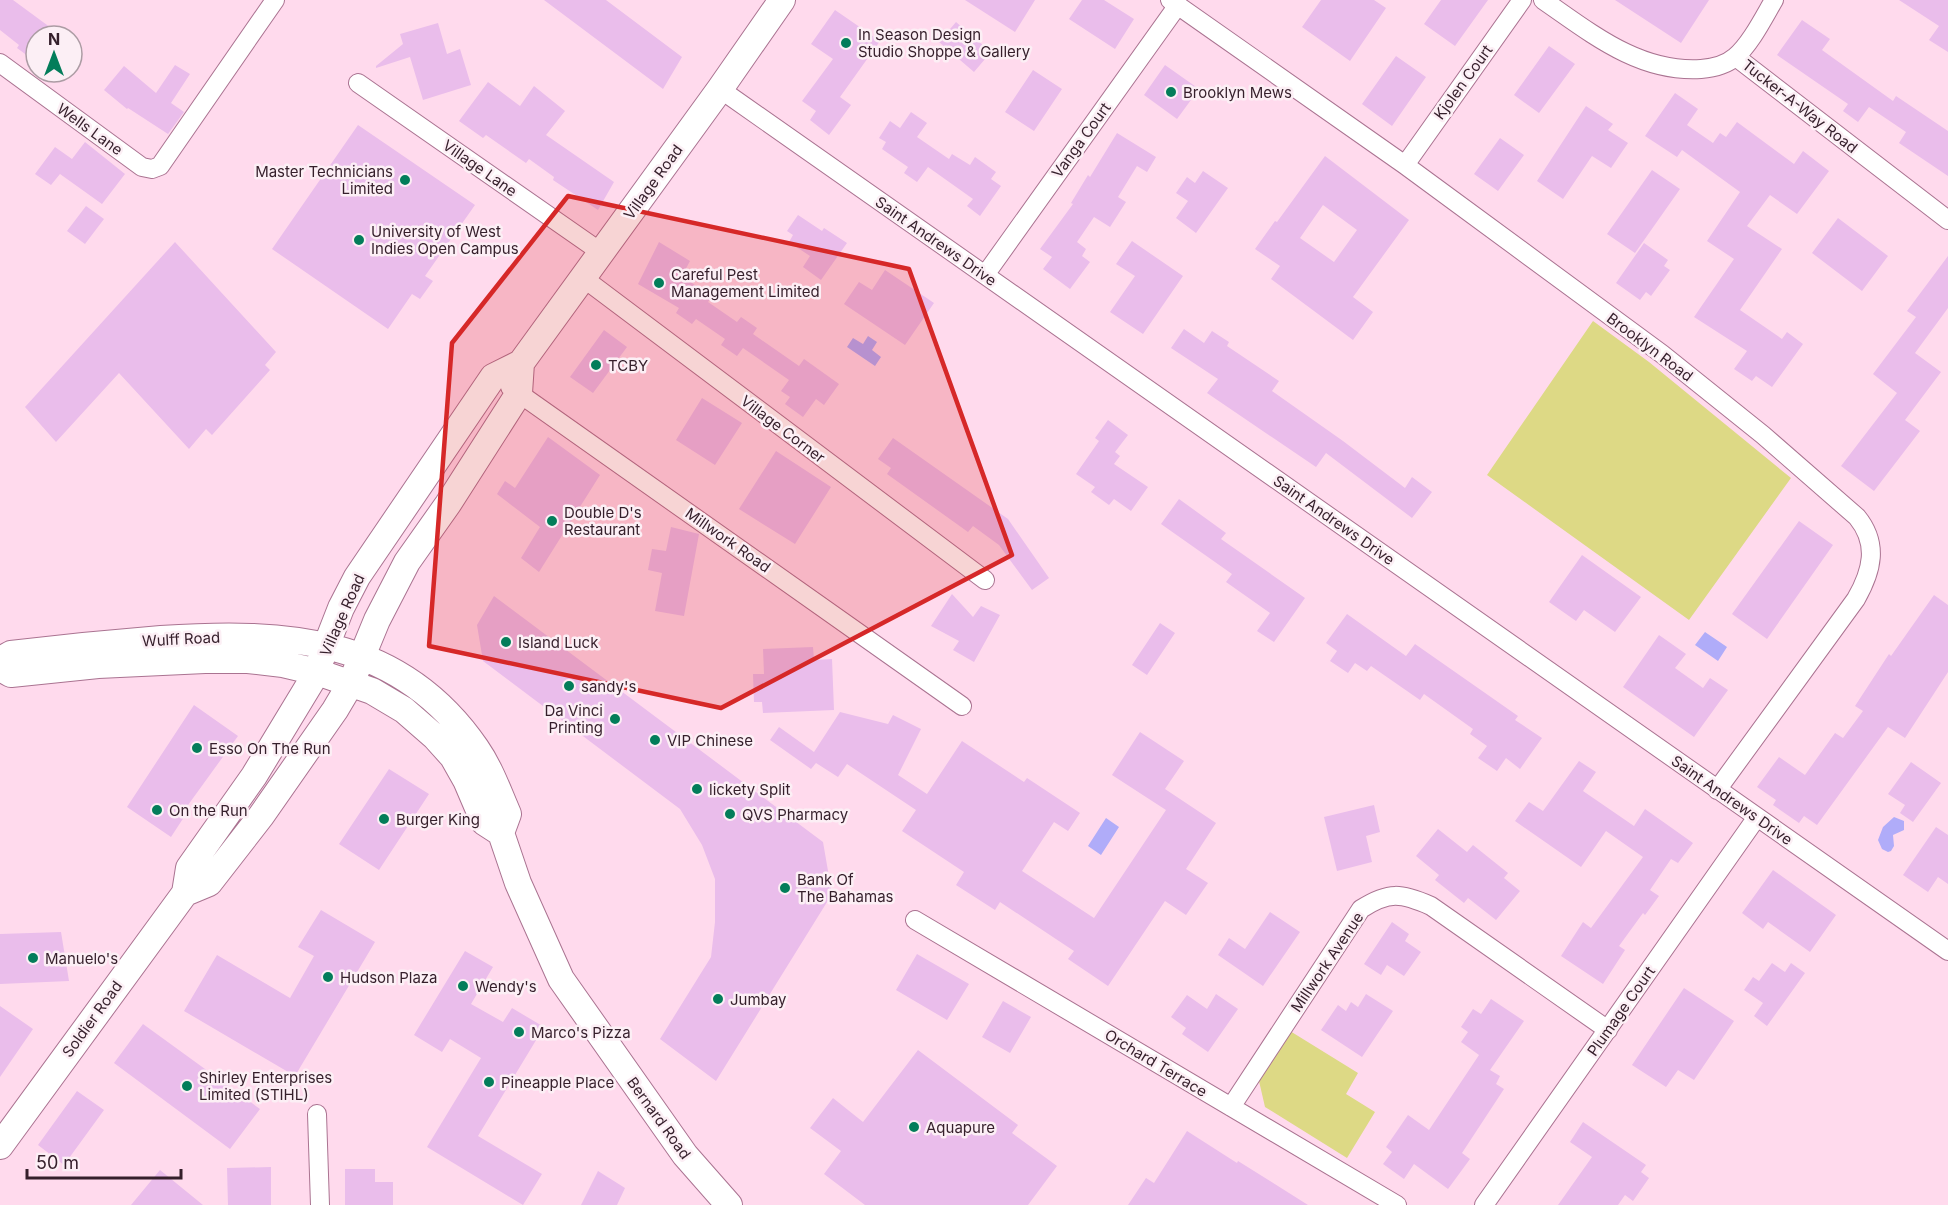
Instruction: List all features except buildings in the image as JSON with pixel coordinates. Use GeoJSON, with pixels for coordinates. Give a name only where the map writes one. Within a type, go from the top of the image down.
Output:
{"type":"FeatureCollection","features":[{"type":"Feature","properties":{"kind":"main road","name":"Village Road"},"geometry":{"type":"LineString","coordinates":[[317,672],[341,608],[357,577],[493,377],[521,363],[782,0]]}},
{"type":"Feature","properties":{"kind":"main road"},"geometry":{"type":"LineString","coordinates":[[351,683],[376,620],[407,562],[448,504],[519,393],[521,363]]}},
{"type":"Feature","properties":{"kind":"main road","name":"Wulff Road"},"geometry":{"type":"LineString","coordinates":[[0,660],[11,654],[99,644],[197,637],[264,636],[327,645],[362,656]]}},
{"type":"Feature","properties":{"kind":"main road","name":"Bernard Road"},"geometry":{"type":"LineString","coordinates":[[362,656],[400,674],[416,686],[449,715],[476,747],[490,772],[508,814],[501,833]]}},
{"type":"Feature","properties":{"kind":"main road","name":"Wulff Road"},"geometry":{"type":"LineString","coordinates":[[0,668],[11,674],[98,665],[248,660],[283,664],[351,683]]}},
{"type":"Feature","properties":{"kind":"main road","name":"Soldier Road"},"geometry":{"type":"LineString","coordinates":[[0,1146],[185,893],[189,868],[254,776],[317,672]]}},
{"type":"Feature","properties":{"kind":"main road","name":"Bernard Road"},"geometry":{"type":"LineString","coordinates":[[351,683],[389,699],[435,737],[453,757],[466,780],[484,822],[501,833],[519,883],[561,979],[684,1155],[729,1205]]}},
{"type":"Feature","properties":{"kind":"main road","name":"Soldier Road"},"geometry":{"type":"LineString","coordinates":[[185,893],[209,883],[261,816],[335,710],[351,683]]}},
{"type":"Feature","properties":{"kind":"street","name":"Wells Lane"},"geometry":{"type":"LineString","coordinates":[[0,63],[142,167],[152,169],[160,166],[274,0]]}},
{"type":"Feature","properties":{"kind":"street","name":"Kjolen Court"},"geometry":{"type":"LineString","coordinates":[[1405,165],[1522,0]]}},
{"type":"Feature","properties":{"kind":"street","name":"Tucker-A-Way Road"},"geometry":{"type":"LineString","coordinates":[[1543,0],[1604,43],[1624,54],[1657,65],[1692,69],[1706,68],[1718,66],[1736,57],[1948,220]]}},
{"type":"Feature","properties":{"kind":"street"},"geometry":{"type":"LineString","coordinates":[[1736,57],[1774,0]]}},
{"type":"Feature","properties":{"kind":"street","name":"Brooklyn Road"},"geometry":{"type":"LineString","coordinates":[[1174,3],[1405,165],[1662,354],[1763,435],[1857,517],[1865,527],[1870,538],[1870,563],[1867,576],[1856,599],[1717,789]]}},
{"type":"Feature","properties":{"kind":"street","name":"Vanga Court"},"geometry":{"type":"LineString","coordinates":[[985,275],[1174,3]]}},
{"type":"Feature","properties":{"kind":"street","name":"Village Lane"},"geometry":{"type":"LineString","coordinates":[[358,83],[602,253]]}},
{"type":"Feature","properties":{"kind":"street","name":"Saint Andrews Drive"},"geometry":{"type":"LineString","coordinates":[[720,89],[1948,951]]}},
{"type":"Feature","properties":{"kind":"street","name":"Village Corner"},"geometry":{"type":"LineString","coordinates":[[582,277],[985,580]]}},
{"type":"Feature","properties":{"kind":"street","name":"Millwork Road"},"geometry":{"type":"LineString","coordinates":[[493,377],[519,393],[962,706]]}},
{"type":"Feature","properties":{"kind":"street","name":"Plumage Court"},"geometry":{"type":"LineString","coordinates":[[1484,1205],[1757,817]]}},
{"type":"Feature","properties":{"kind":"street","name":"Millwork Avenue"},"geometry":{"type":"LineString","coordinates":[[1231,1107],[1361,909],[1376,899],[1391,895],[1408,896],[1431,906],[1608,1030]]}},
{"type":"Feature","properties":{"kind":"street","name":"Orchard Terrace"},"geometry":{"type":"LineString","coordinates":[[915,920],[1397,1205]]}},
{"type":"Feature","properties":{"kind":"street"},"geometry":{"type":"LineString","coordinates":[[317,1114],[320,1205]]}},
{"type":"Feature","properties":{"kind":"highlighted area"},"geometry":{"type":"Polygon","coordinates":[[[568,196],[909,269],[1012,555],[721,708],[429,646],[452,343],[568,196]]]}},
{"type":"Feature","properties":{"kind":"shaded area"},"geometry":{"type":"Polygon","coordinates":[[[1593,321],[1649,362],[1791,478],[1689,620],[1487,475],[1593,321]]]}},
{"type":"Feature","properties":{"kind":"shaded area"},"geometry":{"type":"Polygon","coordinates":[[[868,336],[877,342],[872,350],[881,357],[875,366],[847,347],[853,338],[863,344],[868,336]]]}},
{"type":"Feature","properties":{"kind":"shaded area"},"geometry":{"type":"Polygon","coordinates":[[[1705,632],[1727,647],[1718,661],[1695,645],[1705,632]]]}},
{"type":"Feature","properties":{"kind":"shaded area"},"geometry":{"type":"Polygon","coordinates":[[[1894,817],[1904,821],[1904,830],[1893,835],[1894,846],[1888,852],[1882,849],[1878,840],[1883,827],[1894,817]]]}},
{"type":"Feature","properties":{"kind":"shaded area"},"geometry":{"type":"Polygon","coordinates":[[[1106,818],[1119,827],[1101,855],[1088,846],[1106,818]]]}},
{"type":"Feature","properties":{"kind":"shaded area"},"geometry":{"type":"Polygon","coordinates":[[[1290,1031],[1358,1073],[1346,1094],[1375,1112],[1347,1158],[1265,1107],[1259,1081],[1290,1031]]]}},
{"type":"Feature","properties":{"kind":"place","name":"In Season Design Studio Shoppe & Gallery"},"geometry":{"type":"Point","coordinates":[846,43]}},
{"type":"Feature","properties":{"kind":"place","name":"Brooklyn Mews"},"geometry":{"type":"Point","coordinates":[1171,92]}},
{"type":"Feature","properties":{"kind":"place","name":"Master Technicians Limited"},"geometry":{"type":"Point","coordinates":[405,180]}},
{"type":"Feature","properties":{"kind":"place","name":"University of West Indies Open Campus"},"geometry":{"type":"Point","coordinates":[359,240]}},
{"type":"Feature","properties":{"kind":"place","name":"Careful Pest Management Limited"},"geometry":{"type":"Point","coordinates":[659,283]}},
{"type":"Feature","properties":{"kind":"place","name":"TCBY"},"geometry":{"type":"Point","coordinates":[596,365]}},
{"type":"Feature","properties":{"kind":"place","name":"Double D's Restaurant"},"geometry":{"type":"Point","coordinates":[552,521]}},
{"type":"Feature","properties":{"kind":"place","name":"Island Luck"},"geometry":{"type":"Point","coordinates":[506,642]}},
{"type":"Feature","properties":{"kind":"place","name":"sandy's"},"geometry":{"type":"Point","coordinates":[569,686]}},
{"type":"Feature","properties":{"kind":"place","name":"Da Vinci Printing"},"geometry":{"type":"Point","coordinates":[615,719]}},
{"type":"Feature","properties":{"kind":"place","name":"VIP Chinese"},"geometry":{"type":"Point","coordinates":[655,740]}},
{"type":"Feature","properties":{"kind":"place","name":"Esso On The Run"},"geometry":{"type":"Point","coordinates":[197,748]}},
{"type":"Feature","properties":{"kind":"place","name":"lickety Split"},"geometry":{"type":"Point","coordinates":[697,789]}},
{"type":"Feature","properties":{"kind":"place","name":"On the Run"},"geometry":{"type":"Point","coordinates":[157,810]}},
{"type":"Feature","properties":{"kind":"place","name":"QVS Pharmacy"},"geometry":{"type":"Point","coordinates":[730,814]}},
{"type":"Feature","properties":{"kind":"place","name":"Burger King"},"geometry":{"type":"Point","coordinates":[384,819]}},
{"type":"Feature","properties":{"kind":"place","name":"Bank Of The Bahamas"},"geometry":{"type":"Point","coordinates":[785,888]}},
{"type":"Feature","properties":{"kind":"place","name":"Manuelo's"},"geometry":{"type":"Point","coordinates":[33,958]}},
{"type":"Feature","properties":{"kind":"place","name":"Hudson Plaza"},"geometry":{"type":"Point","coordinates":[328,977]}},
{"type":"Feature","properties":{"kind":"place","name":"Wendy's"},"geometry":{"type":"Point","coordinates":[463,986]}},
{"type":"Feature","properties":{"kind":"place","name":"Jumbay"},"geometry":{"type":"Point","coordinates":[718,999]}},
{"type":"Feature","properties":{"kind":"place","name":"Marco's Pizza"},"geometry":{"type":"Point","coordinates":[519,1032]}},
{"type":"Feature","properties":{"kind":"place","name":"Pineapple Place"},"geometry":{"type":"Point","coordinates":[489,1082]}},
{"type":"Feature","properties":{"kind":"place","name":"Shirley Enterprises Limited (STIHL)"},"geometry":{"type":"Point","coordinates":[187,1086]}},
{"type":"Feature","properties":{"kind":"place","name":"Aquapure"},"geometry":{"type":"Point","coordinates":[914,1127]}}]}
